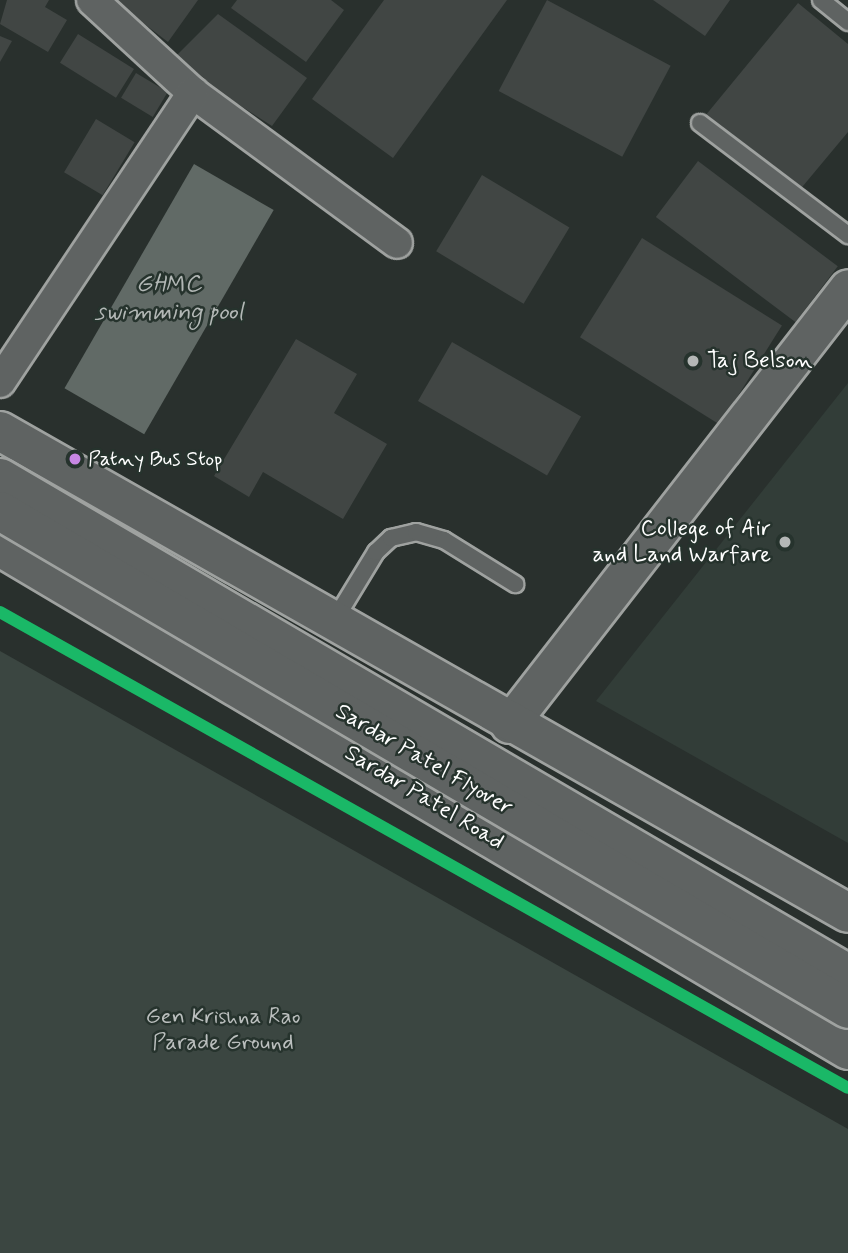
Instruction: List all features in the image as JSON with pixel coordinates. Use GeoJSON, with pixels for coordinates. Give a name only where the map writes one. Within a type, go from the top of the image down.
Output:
{"type":"FeatureCollection","features":[{"type":"Feature","properties":{"kind":"main road"},"geometry":{"type":"LineString","coordinates":[[0,431],[509,724],[848,913]]}},
{"type":"Feature","properties":{"kind":"main road","name":"Sardar Patel Flyover"},"geometry":{"type":"LineString","coordinates":[[0,478],[848,974]]}},
{"type":"Feature","properties":{"kind":"main road","name":"Sardar Patel Flyover"},"geometry":{"type":"LineString","coordinates":[[0,512],[848,1009]]}},
{"type":"Feature","properties":{"kind":"main road","name":"Sardar Patel Road"},"geometry":{"type":"LineString","coordinates":[[0,547],[848,1050]]}},
{"type":"Feature","properties":{"kind":"main road"},"geometry":{"type":"LineString","coordinates":[[362,762],[418,672]]}},
{"type":"Feature","properties":{"kind":"street"},"geometry":{"type":"LineString","coordinates":[[92,0],[193,93],[397,243]]}},
{"type":"Feature","properties":{"kind":"street"},"geometry":{"type":"LineString","coordinates":[[0,382],[193,93]]}},
{"type":"Feature","properties":{"kind":"street"},"geometry":{"type":"LineString","coordinates":[[509,724],[848,288]]}},
{"type":"Feature","properties":{"kind":"lane"},"geometry":{"type":"LineString","coordinates":[[821,0],[848,22]]}},
{"type":"Feature","properties":{"kind":"lane"},"geometry":{"type":"LineString","coordinates":[[700,123],[848,236]]}},
{"type":"Feature","properties":{"kind":"lane"},"geometry":{"type":"LineString","coordinates":[[333,623],[376,552],[391,538],[416,532],[444,540],[515,584]]}},
{"type":"Feature","properties":{"kind":"shaded area","name":"College of Air and Land Warfare"},"geometry":{"type":"Polygon","coordinates":[[[848,383],[848,843],[596,701],[848,383]]]}},
{"type":"Feature","properties":{"kind":"green space","name":"Gen Krishna Rao Parade Ground"},"geometry":{"type":"Polygon","coordinates":[[[0,651],[848,1129],[848,1253],[0,1253],[0,651]]]}},
{"type":"Feature","properties":{"kind":"water","name":"GHMC swimming pool"},"geometry":{"type":"Polygon","coordinates":[[[194,164],[274,210],[144,434],[65,388],[194,164]]]}},
{"type":"Feature","properties":{"kind":"building"},"geometry":{"type":"Polygon","coordinates":[[[7,0],[49,0],[45,7],[67,20],[48,52],[0,24],[7,0]]]}},
{"type":"Feature","properties":{"kind":"building"},"geometry":{"type":"Polygon","coordinates":[[[113,0],[198,0],[168,42],[113,0]]]}},
{"type":"Feature","properties":{"kind":"building"},"geometry":{"type":"Polygon","coordinates":[[[237,0],[331,0],[344,10],[306,62],[231,8],[237,0]]]}},
{"type":"Feature","properties":{"kind":"building"},"geometry":{"type":"Polygon","coordinates":[[[384,0],[507,0],[393,158],[312,99],[384,0]]]}},
{"type":"Feature","properties":{"kind":"building"},"geometry":{"type":"Polygon","coordinates":[[[547,0],[671,66],[622,157],[499,91],[547,0]]]}},
{"type":"Feature","properties":{"kind":"building"},"geometry":{"type":"Polygon","coordinates":[[[653,0],[730,0],[705,36],[653,0]]]}},
{"type":"Feature","properties":{"kind":"building"},"geometry":{"type":"Polygon","coordinates":[[[798,3],[848,44],[848,132],[798,192],[705,116],[798,3]]]}},
{"type":"Feature","properties":{"kind":"building"},"geometry":{"type":"Polygon","coordinates":[[[218,14],[307,78],[272,126],[171,61],[218,14]]]}},
{"type":"Feature","properties":{"kind":"building"},"geometry":{"type":"Polygon","coordinates":[[[78,34],[134,69],[116,98],[60,63],[78,34]]]}},
{"type":"Feature","properties":{"kind":"building"},"geometry":{"type":"Polygon","coordinates":[[[0,36],[12,41],[0,62],[0,36]]]}},
{"type":"Feature","properties":{"kind":"building"},"geometry":{"type":"Polygon","coordinates":[[[136,73],[168,92],[153,117],[121,98],[136,73]]]}},
{"type":"Feature","properties":{"kind":"building"},"geometry":{"type":"Polygon","coordinates":[[[96,119],[135,142],[103,195],[64,172],[96,119]]]}},
{"type":"Feature","properties":{"kind":"building"},"geometry":{"type":"Polygon","coordinates":[[[698,161],[838,266],[796,322],[656,217],[698,161]]]}},
{"type":"Feature","properties":{"kind":"building"},"geometry":{"type":"Polygon","coordinates":[[[482,175],[569,228],[524,304],[436,251],[482,175]]]}},
{"type":"Feature","properties":{"kind":"building"},"geometry":{"type":"Polygon","coordinates":[[[642,238],[782,325],[720,425],[580,337],[642,238]]]}},
{"type":"Feature","properties":{"kind":"building"},"geometry":{"type":"Polygon","coordinates":[[[296,339],[357,374],[334,413],[387,444],[343,519],[263,472],[249,497],[214,476],[296,339]]]}},
{"type":"Feature","properties":{"kind":"building"},"geometry":{"type":"Polygon","coordinates":[[[452,342],[581,416],[547,475],[418,401],[452,342]]]}},
{"type":"Feature","properties":{"kind":"transit line"},"geometry":{"type":"LineString","coordinates":[[0,612],[848,1088]]}},
{"type":"Feature","properties":{"kind":"place","name":"Taj Belson"},"geometry":{"type":"Point","coordinates":[693,361]}},
{"type":"Feature","properties":{"kind":"place","name":"Patny Bus Stop"},"geometry":{"type":"Point","coordinates":[75,459]}},
{"type":"Feature","properties":{"kind":"place","name":"College of Air and Land Warfare"},"geometry":{"type":"Point","coordinates":[785,542]}}]}
